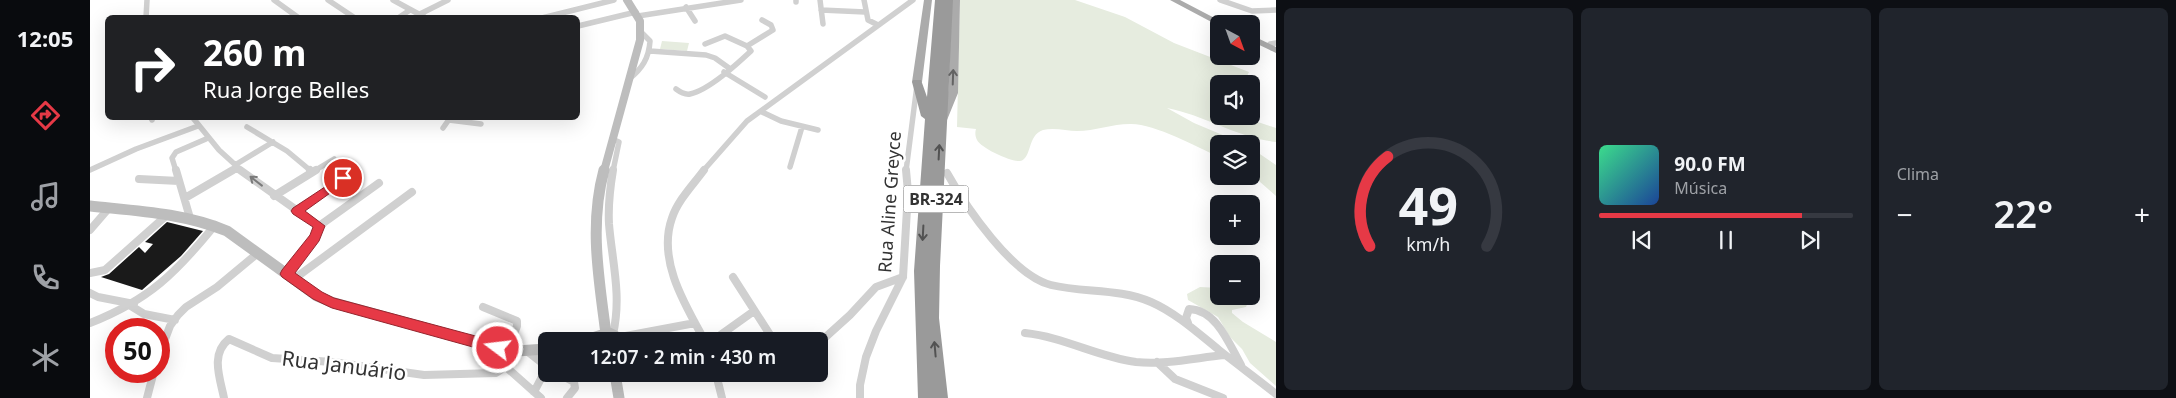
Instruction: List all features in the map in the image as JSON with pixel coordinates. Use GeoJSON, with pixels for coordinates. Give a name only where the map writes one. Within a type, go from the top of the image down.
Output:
{"type":"FeatureCollection","features":[{"type":"Feature","properties":{"kind":"highway","name":"BR-324"},"geometry":{"type":"LineString","coordinates":[[940,0],[935,124],[932,318],[940,398]]}},
{"type":"Feature","properties":{"kind":"highway","name":"BR-324"},"geometry":{"type":"LineString","coordinates":[[926,398],[921,271],[948,0]]}},
{"type":"Feature","properties":{"kind":"highway"},"geometry":{"type":"LineString","coordinates":[[917,82],[919,106],[935,124]]}},
{"type":"Feature","properties":{"kind":"main road"},"geometry":{"type":"LineString","coordinates":[[607,332],[604,325],[604,308],[598,270],[595,230],[600,185],[641,32],[642,25],[628,0]]}},
{"type":"Feature","properties":{"kind":"main road"},"geometry":{"type":"LineString","coordinates":[[935,124],[953,93],[956,0]]}},
{"type":"Feature","properties":{"kind":"main road"},"geometry":{"type":"LineString","coordinates":[[1174,0],[1210,18]]}},
{"type":"Feature","properties":{"kind":"main road"},"geometry":{"type":"LineString","coordinates":[[917,82],[926,1]]}},
{"type":"Feature","properties":{"kind":"main road"},"geometry":{"type":"LineString","coordinates":[[1260,41],[1275,46]]}},
{"type":"Feature","properties":{"kind":"main road"},"geometry":{"type":"LineString","coordinates":[[90,206],[190,218],[215,225],[227,231],[317,296],[344,307],[517,350],[538,349]]}},
{"type":"Feature","properties":{"kind":"main road"},"geometry":{"type":"LineString","coordinates":[[616,382],[619,398]]}},
{"type":"Feature","properties":{"kind":"street"},"geometry":{"type":"LineString","coordinates":[[146,15],[148,0]]}},
{"type":"Feature","properties":{"kind":"street"},"geometry":{"type":"LineString","coordinates":[[274,0],[295,15]]}},
{"type":"Feature","properties":{"kind":"street"},"geometry":{"type":"LineString","coordinates":[[328,0],[351,15]]}},
{"type":"Feature","properties":{"kind":"street"},"geometry":{"type":"LineString","coordinates":[[393,0],[420,14],[448,0]]}},
{"type":"Feature","properties":{"kind":"street"},"geometry":{"type":"LineString","coordinates":[[583,7],[584,0]]}},
{"type":"Feature","properties":{"kind":"street"},"geometry":{"type":"LineString","coordinates":[[553,15],[614,0]]}},
{"type":"Feature","properties":{"kind":"street"},"geometry":{"type":"LineString","coordinates":[[580,26],[637,14],[741,0]]}},
{"type":"Feature","properties":{"kind":"street"},"geometry":{"type":"LineString","coordinates":[[820,0],[823,24]]}},
{"type":"Feature","properties":{"kind":"street"},"geometry":{"type":"LineString","coordinates":[[864,0],[868,20],[878,25]]}},
{"type":"Feature","properties":{"kind":"street"},"geometry":{"type":"LineString","coordinates":[[700,332],[683,300],[668,247],[668,232],[672,219],[685,195],[727,141],[747,121],[762,112],[913,0]]}},
{"type":"Feature","properties":{"kind":"street"},"geometry":{"type":"LineString","coordinates":[[1220,0],[1252,11],[1276,10]]}},
{"type":"Feature","properties":{"kind":"street"},"geometry":{"type":"LineString","coordinates":[[686,7],[695,21]]}},
{"type":"Feature","properties":{"kind":"street"},"geometry":{"type":"LineString","coordinates":[[402,15],[410,10]]}},
{"type":"Feature","properties":{"kind":"street"},"geometry":{"type":"LineString","coordinates":[[821,10],[866,12]]}},
{"type":"Feature","properties":{"kind":"street"},"geometry":{"type":"LineString","coordinates":[[676,89],[684,94],[692,94],[726,70],[748,49],[773,30],[771,25],[762,20]]}},
{"type":"Feature","properties":{"kind":"street"},"geometry":{"type":"LineString","coordinates":[[629,80],[644,66],[650,51],[650,41],[641,32]]}},
{"type":"Feature","properties":{"kind":"street"},"geometry":{"type":"LineString","coordinates":[[704,44],[725,36],[748,49]]}},
{"type":"Feature","properties":{"kind":"street"},"geometry":{"type":"LineString","coordinates":[[650,51],[706,55],[715,58],[726,70],[765,97]]}},
{"type":"Feature","properties":{"kind":"street","name":"Rua Aline Greyce"},"geometry":{"type":"LineString","coordinates":[[860,398],[860,385],[876,331],[892,302],[903,277],[906,264],[908,192],[906,168],[919,106]]}},
{"type":"Feature","properties":{"kind":"street"},"geometry":{"type":"LineString","coordinates":[[762,112],[781,122],[818,130]]}},
{"type":"Feature","properties":{"kind":"street"},"geometry":{"type":"LineString","coordinates":[[194,120],[206,139],[237,166],[274,196],[319,226]]}},
{"type":"Feature","properties":{"kind":"street"},"geometry":{"type":"LineString","coordinates":[[443,128],[449,120]]}},
{"type":"Feature","properties":{"kind":"street"},"geometry":{"type":"LineString","coordinates":[[456,120],[481,124]]}},
{"type":"Feature","properties":{"kind":"street"},"geometry":{"type":"LineString","coordinates":[[90,170],[136,148],[198,126]]}},
{"type":"Feature","properties":{"kind":"street"},"geometry":{"type":"LineString","coordinates":[[247,127],[298,159],[312,172]]}},
{"type":"Feature","properties":{"kind":"street"},"geometry":{"type":"LineString","coordinates":[[790,167],[802,127]]}},
{"type":"Feature","properties":{"kind":"street"},"geometry":{"type":"LineString","coordinates":[[190,218],[185,198],[171,161],[173,155],[206,139]]}},
{"type":"Feature","properties":{"kind":"street"},"geometry":{"type":"LineString","coordinates":[[612,139],[619,142],[609,194],[608,221],[617,296],[617,322],[612,332]]}},
{"type":"Feature","properties":{"kind":"street"},"geometry":{"type":"LineString","coordinates":[[185,198],[272,142]]}},
{"type":"Feature","properties":{"kind":"street"},"geometry":{"type":"LineString","coordinates":[[274,196],[334,159]]}},
{"type":"Feature","properties":{"kind":"street"},"geometry":{"type":"LineString","coordinates":[[297,211],[353,172]]}},
{"type":"Feature","properties":{"kind":"street"},"geometry":{"type":"LineString","coordinates":[[947,172],[968,208],[1019,267],[1031,277],[1048,285],[1111,291],[1138,297],[1163,308],[1188,323],[1224,355],[1276,394]]}},
{"type":"Feature","properties":{"kind":"street"},"geometry":{"type":"LineString","coordinates":[[139,179],[179,181]]}},
{"type":"Feature","properties":{"kind":"street"},"geometry":{"type":"LineString","coordinates":[[290,276],[311,243],[319,226],[379,183]]}},
{"type":"Feature","properties":{"kind":"street"},"geometry":{"type":"LineString","coordinates":[[290,276],[412,192]]}},
{"type":"Feature","properties":{"kind":"street"},"geometry":{"type":"LineString","coordinates":[[90,230],[109,208]]}},
{"type":"Feature","properties":{"kind":"street"},"geometry":{"type":"LineString","coordinates":[[90,273],[102,271],[109,266],[167,215]]}},
{"type":"Feature","properties":{"kind":"street"},"geometry":{"type":"LineString","coordinates":[[90,323],[133,305],[168,280],[215,225]]}},
{"type":"Feature","properties":{"kind":"street"},"geometry":{"type":"LineString","coordinates":[[170,331],[175,320],[186,308],[217,287],[258,253]]}},
{"type":"Feature","properties":{"kind":"street"},"geometry":{"type":"LineString","coordinates":[[733,277],[768,332]]}},
{"type":"Feature","properties":{"kind":"street"},"geometry":{"type":"LineString","coordinates":[[828,335],[876,287],[903,277]]}},
{"type":"Feature","properties":{"kind":"street"},"geometry":{"type":"LineString","coordinates":[[90,293],[98,297],[133,305],[144,314],[175,320]]}},
{"type":"Feature","properties":{"kind":"street"},"geometry":{"type":"LineString","coordinates":[[483,307],[517,321],[517,350],[506,367],[537,395],[541,382]]}},
{"type":"Feature","properties":{"kind":"street"},"geometry":{"type":"LineString","coordinates":[[1188,323],[1186,318],[1189,309],[1196,309],[1211,317],[1243,369]]}},
{"type":"Feature","properties":{"kind":"street"},"geometry":{"type":"LineString","coordinates":[[725,332],[754,311]]}},
{"type":"Feature","properties":{"kind":"street"},"geometry":{"type":"LineString","coordinates":[[643,332],[694,323]]}},
{"type":"Feature","properties":{"kind":"street"},"geometry":{"type":"LineString","coordinates":[[1024,333],[1052,336],[1136,362],[1157,362],[1224,355]]}},
{"type":"Feature","properties":{"kind":"street","name":"Rua Januário"},"geometry":{"type":"LineString","coordinates":[[224,398],[218,362],[222,345],[229,338],[272,358],[341,363],[409,374],[487,374],[496,373],[506,367]]}},
{"type":"Feature","properties":{"kind":"street"},"geometry":{"type":"LineString","coordinates":[[517,350],[538,363]]}},
{"type":"Feature","properties":{"kind":"street"},"geometry":{"type":"LineString","coordinates":[[1157,362],[1175,379],[1223,398]]}},
{"type":"Feature","properties":{"kind":"street"},"geometry":{"type":"LineString","coordinates":[[567,398],[575,388],[574,382]]}},
{"type":"Feature","properties":{"kind":"street"},"geometry":{"type":"LineString","coordinates":[[718,382],[722,398]]}},
{"type":"Feature","properties":{"kind":"street"},"geometry":{"type":"LineString","coordinates":[[147,398],[151,383]]}},
{"type":"Feature","properties":{"kind":"shaded area"},"geometry":{"type":"Polygon","coordinates":[[[960,0],[1075,0],[1125,17],[1174,43],[1210,57],[1210,65],[1231,65],[1249,72],[1248,75],[1210,75],[1210,122],[1167,108],[1194,123],[1223,135],[1210,135],[1210,153],[1151,127],[1130,124],[1084,131],[1043,130],[1034,137],[1024,159],[1016,161],[984,147],[977,140],[976,129],[957,127],[960,0]]]}},
{"type":"Feature","properties":{"kind":"shaded area"},"geometry":{"type":"Polygon","coordinates":[[[662,41],[689,43],[687,51],[660,49],[662,41]]]}},
{"type":"Feature","properties":{"kind":"shaded area"},"geometry":{"type":"Polygon","coordinates":[[[1260,123],[1276,128],[1276,142],[1260,139],[1260,135],[1245,135],[1219,125],[1260,125],[1260,123]]]}},
{"type":"Feature","properties":{"kind":"shaded area"},"geometry":{"type":"Polygon","coordinates":[[[1260,154],[1276,165],[1276,196],[1260,182],[1260,154]]]}},
{"type":"Feature","properties":{"kind":"shaded area"},"geometry":{"type":"Polygon","coordinates":[[[1200,287],[1210,288],[1210,305],[1247,305],[1246,307],[1232,310],[1232,313],[1276,342],[1276,386],[1250,363],[1242,349],[1230,337],[1218,317],[1188,300],[1187,294],[1200,287]]]}},
{"type":"Feature","properties":{"kind":"building"},"geometry":{"type":"Polygon","coordinates":[[[167,222],[203,231],[181,256],[142,290],[101,277],[109,274],[139,247],[145,253],[153,244],[145,242],[167,222]]]}},
{"type":"Feature","properties":{"kind":"route"},"geometry":{"type":"LineString","coordinates":[[343,178],[297,211],[319,226],[308,248],[287,274],[317,296],[344,307],[498,348]]}}]}
